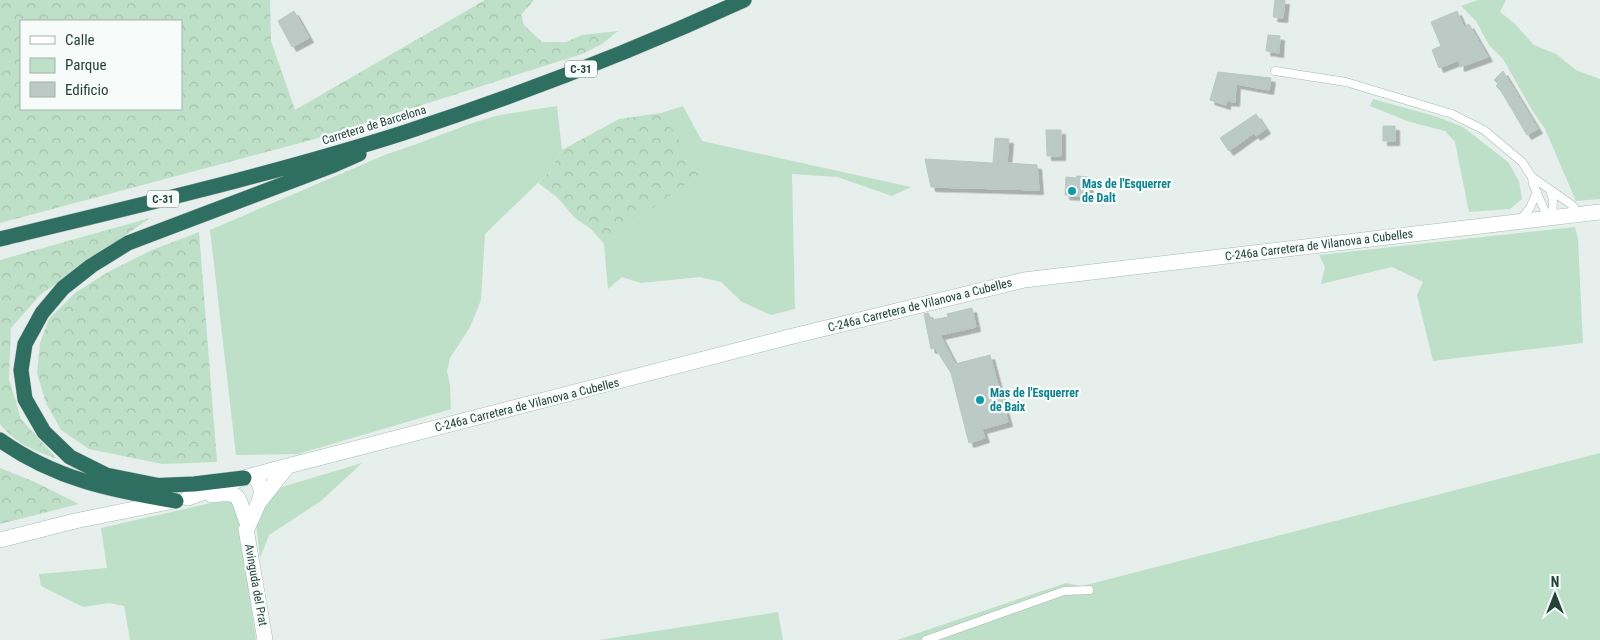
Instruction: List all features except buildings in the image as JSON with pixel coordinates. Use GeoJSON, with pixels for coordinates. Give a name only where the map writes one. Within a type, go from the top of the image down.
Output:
{"type":"FeatureCollection","features":[{"type":"Feature","properties":{"kind":"highway","name":"Carretera de Barcelona"},"geometry":{"type":"LineString","coordinates":[[0,239],[183,194],[403,133],[608,59],[744,0]]}},
{"type":"Feature","properties":{"kind":"highway"},"geometry":{"type":"LineString","coordinates":[[156,485],[106,474],[70,457],[44,432],[25,399],[21,370],[25,344],[42,312],[63,288],[91,266],[128,243],[334,165],[403,133]]}},
{"type":"Feature","properties":{"kind":"highway"},"geometry":{"type":"LineString","coordinates":[[0,440],[31,460],[54,471],[86,482],[113,489],[182,499]]}},
{"type":"Feature","properties":{"kind":"highway"},"geometry":{"type":"LineString","coordinates":[[113,489],[194,484],[249,477]]}},
{"type":"Feature","properties":{"kind":"main road","name":"C-246a Carretera de Vilanova a Cubelles"},"geometry":{"type":"LineString","coordinates":[[182,499],[249,477],[789,337],[1024,280],[1600,212]]}},
{"type":"Feature","properties":{"kind":"main road"},"geometry":{"type":"LineString","coordinates":[[246,525],[260,500],[288,467]]}},
{"type":"Feature","properties":{"kind":"main road"},"geometry":{"type":"LineString","coordinates":[[249,477],[260,485],[262,492],[260,500]]}},
{"type":"Feature","properties":{"kind":"main road"},"geometry":{"type":"LineString","coordinates":[[246,525],[249,477]]}},
{"type":"Feature","properties":{"kind":"main road"},"geometry":{"type":"LineString","coordinates":[[0,540],[75,521],[182,499],[229,492],[241,500],[246,525]]}},
{"type":"Feature","properties":{"kind":"main road","name":"Avinguda del Prat"},"geometry":{"type":"LineString","coordinates":[[246,525],[265,640]]}},
{"type":"Feature","properties":{"kind":"lane"},"geometry":{"type":"LineString","coordinates":[[1275,71],[1346,82],[1452,114],[1484,130],[1522,162],[1532,176],[1572,205],[1579,214]]}},
{"type":"Feature","properties":{"kind":"lane"},"geometry":{"type":"LineString","coordinates":[[1532,176],[1537,192],[1550,218]]}},
{"type":"Feature","properties":{"kind":"lane"},"geometry":{"type":"LineString","coordinates":[[1550,190],[1553,200],[1550,218]]}},
{"type":"Feature","properties":{"kind":"lane"},"geometry":{"type":"LineString","coordinates":[[1520,221],[1530,208],[1537,192]]}},
{"type":"Feature","properties":{"kind":"lane"},"geometry":{"type":"LineString","coordinates":[[926,640],[1064,591],[1089,590]]}},
{"type":"Feature","properties":{"kind":"green space"},"geometry":{"type":"Polygon","coordinates":[[[0,0],[270,0],[271,41],[295,110],[485,0],[534,0],[521,15],[524,25],[542,42],[566,42],[582,35],[618,31],[602,44],[582,54],[315,139],[0,223],[0,0]]]}},
{"type":"Feature","properties":{"kind":"green space"},"geometry":{"type":"Polygon","coordinates":[[[1478,0],[1506,0],[1500,12],[1514,23],[1534,45],[1556,54],[1576,70],[1600,79],[1600,199],[1576,201],[1545,129],[1503,59],[1489,45],[1476,21],[1461,6],[1478,0]]]}},
{"type":"Feature","properties":{"kind":"green space"},"geometry":{"type":"Polygon","coordinates":[[[1373,99],[1438,117],[1463,127],[1508,162],[1519,181],[1522,199],[1510,209],[1469,212],[1455,142],[1445,131],[1410,122],[1370,106],[1373,99]]]}},
{"type":"Feature","properties":{"kind":"green space"},"geometry":{"type":"Polygon","coordinates":[[[557,106],[562,150],[549,172],[485,234],[481,300],[470,327],[450,358],[447,371],[450,385],[451,409],[298,454],[236,455],[210,230],[387,154],[496,116],[557,106]]]}},
{"type":"Feature","properties":{"kind":"green space"},"geometry":{"type":"Polygon","coordinates":[[[683,106],[702,141],[911,187],[892,196],[837,177],[792,174],[795,309],[771,315],[742,302],[721,282],[700,277],[641,283],[622,277],[608,289],[604,244],[700,173],[661,113],[683,106]]]}},
{"type":"Feature","properties":{"kind":"green space"},"geometry":{"type":"Polygon","coordinates":[[[661,113],[701,173],[604,244],[591,229],[575,218],[557,197],[538,183],[549,172],[562,150],[619,119],[661,113]]]}},
{"type":"Feature","properties":{"kind":"green space"},"geometry":{"type":"Polygon","coordinates":[[[150,218],[40,295],[11,328],[9,379],[21,419],[57,459],[26,446],[0,424],[0,260],[150,218]]]}},
{"type":"Feature","properties":{"kind":"green space"},"geometry":{"type":"Polygon","coordinates":[[[1575,227],[1578,239],[1583,343],[1433,361],[1417,295],[1423,282],[1392,267],[1321,284],[1325,267],[1319,255],[1575,227]]]}},
{"type":"Feature","properties":{"kind":"green space"},"geometry":{"type":"Polygon","coordinates":[[[199,232],[217,462],[162,464],[89,449],[61,430],[46,403],[37,373],[40,343],[49,319],[75,293],[108,272],[152,250],[199,232]]]}},
{"type":"Feature","properties":{"kind":"green space"},"geometry":{"type":"Polygon","coordinates":[[[1600,453],[1600,640],[897,640],[1066,583],[1082,586],[1600,453]]]}},
{"type":"Feature","properties":{"kind":"green space"},"geometry":{"type":"Polygon","coordinates":[[[362,463],[321,501],[269,535],[260,558],[256,523],[275,489],[362,463]]]}},
{"type":"Feature","properties":{"kind":"green space"},"geometry":{"type":"Polygon","coordinates":[[[0,468],[35,482],[79,504],[0,524],[0,468]]]}},
{"type":"Feature","properties":{"kind":"green space"},"geometry":{"type":"Polygon","coordinates":[[[233,498],[238,513],[256,640],[130,640],[124,606],[109,603],[83,607],[41,586],[39,574],[107,568],[101,528],[233,498]]]}},
{"type":"Feature","properties":{"kind":"green space"},"geometry":{"type":"Polygon","coordinates":[[[778,612],[783,640],[599,640],[778,612]]]}},
{"type":"Feature","properties":{"kind":"place","name":"Mas de l'Esquerrer de Dalt"},"geometry":{"type":"Point","coordinates":[1072,191]}},
{"type":"Feature","properties":{"kind":"place","name":"Mas de l'Esquerrer de Baix"},"geometry":{"type":"Point","coordinates":[980,400]}}]}
